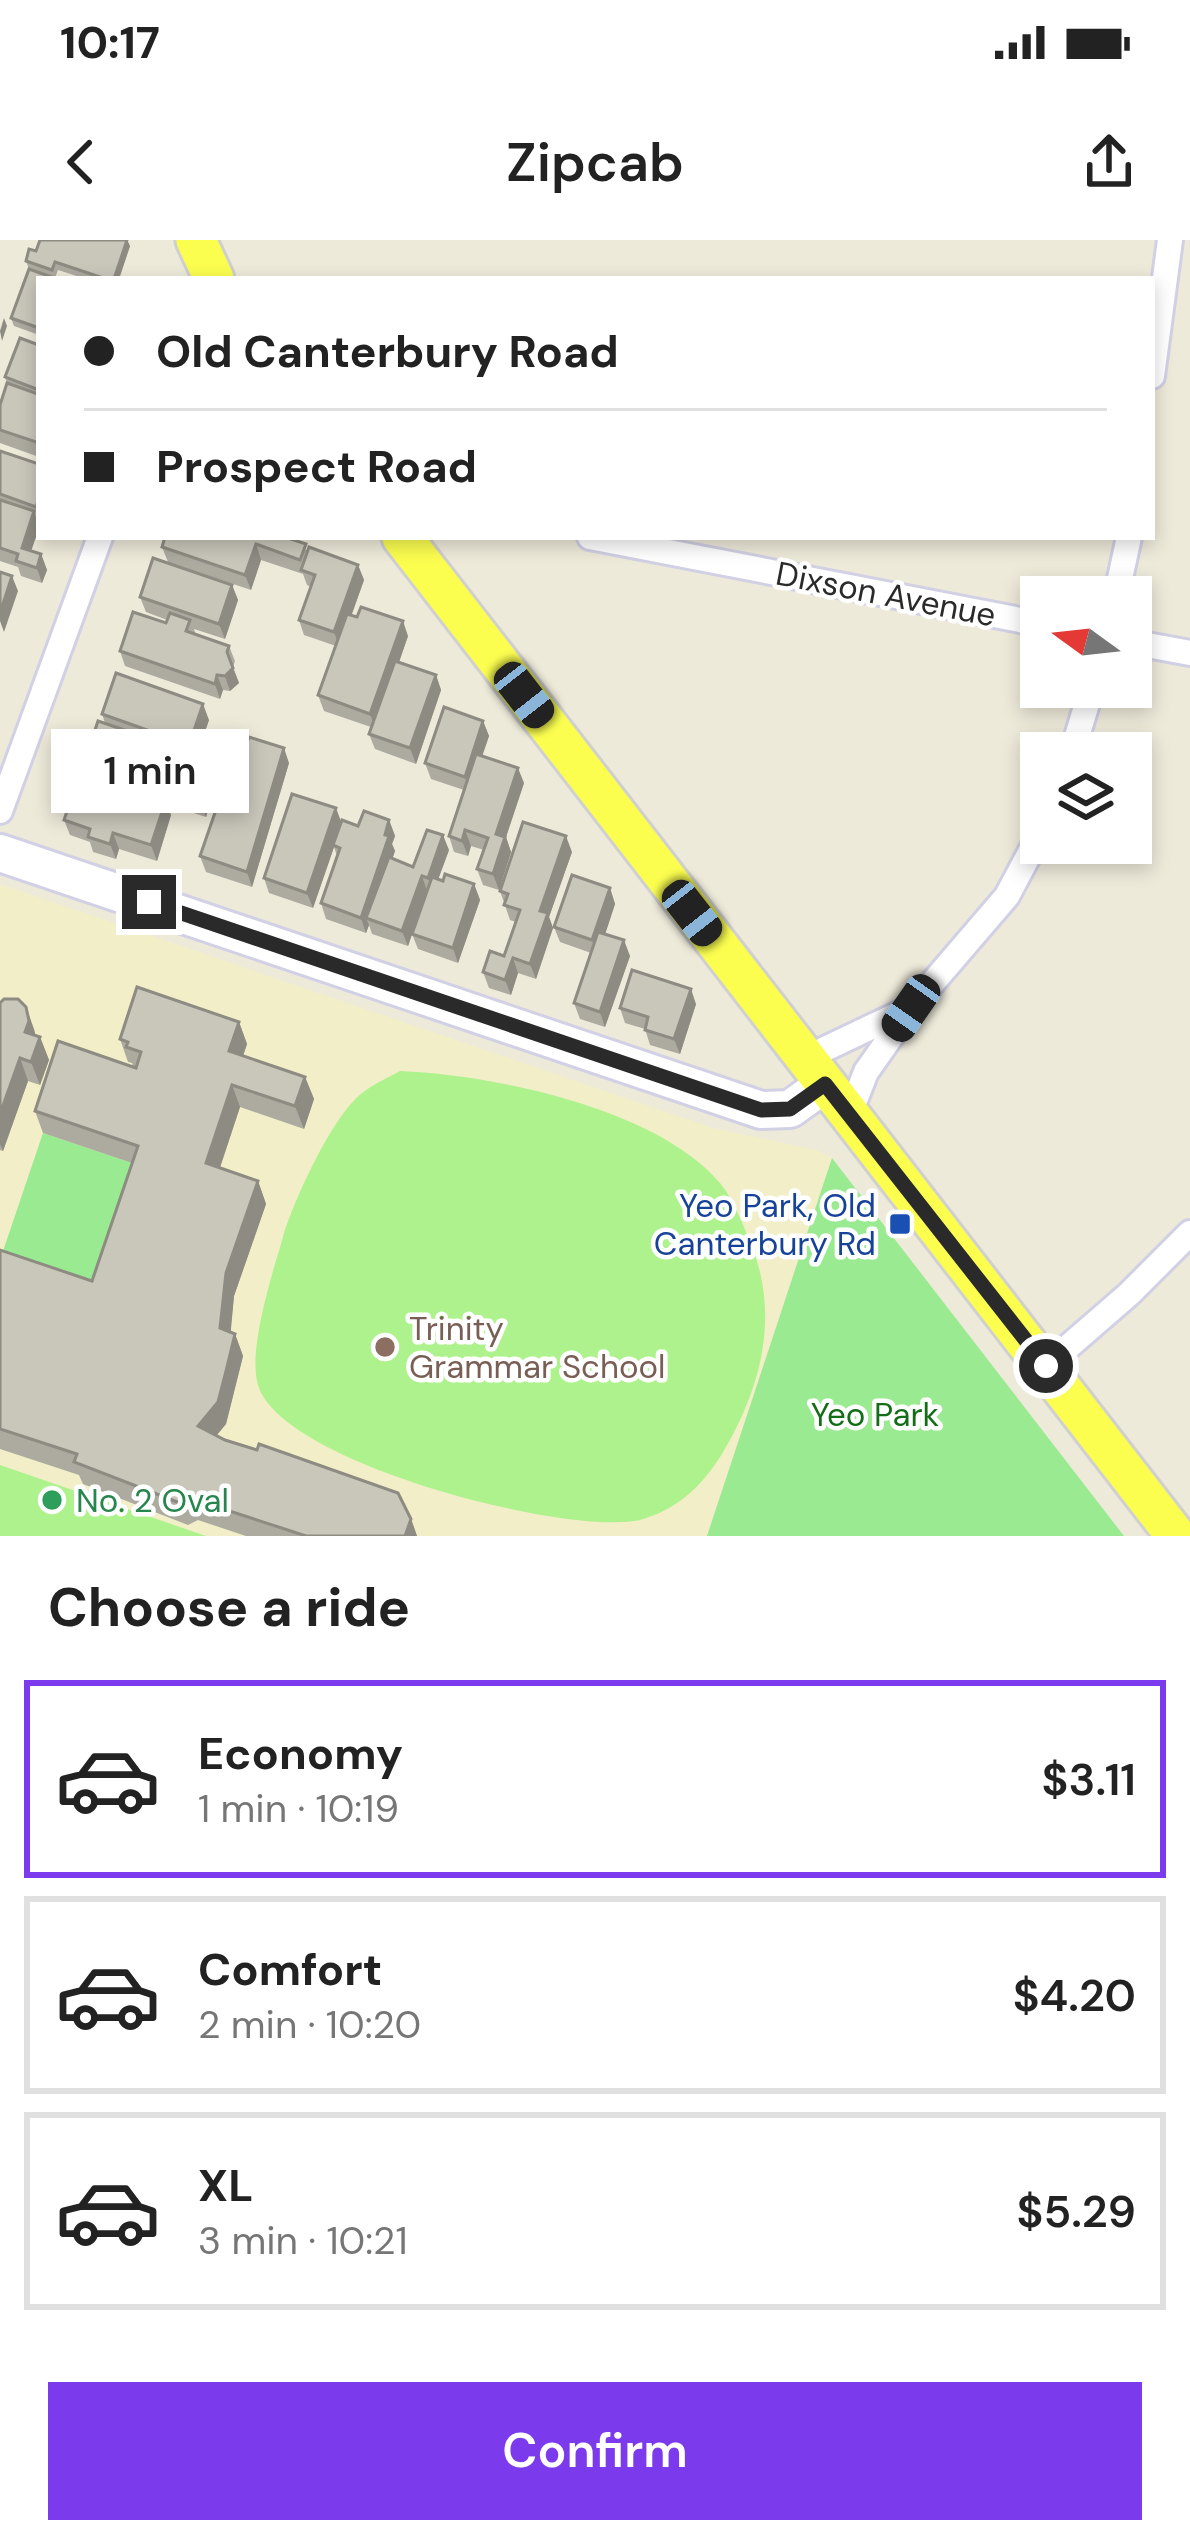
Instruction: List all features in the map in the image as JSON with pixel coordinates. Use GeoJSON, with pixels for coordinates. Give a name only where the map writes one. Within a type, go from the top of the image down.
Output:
{"type":"FeatureCollection","features":[{"type":"Feature","properties":{"kind":"main road"},"geometry":{"type":"LineString","coordinates":[[196,240],[213,276]]}},
{"type":"Feature","properties":{"kind":"main road"},"geometry":{"type":"LineString","coordinates":[[413,541],[1177,1536]]}},
{"type":"Feature","properties":{"kind":"street"},"geometry":{"type":"LineString","coordinates":[[1155,353],[1170,240]]}},
{"type":"Feature","properties":{"kind":"street"},"geometry":{"type":"LineString","coordinates":[[0,811],[99,540]]}},
{"type":"Feature","properties":{"kind":"street","name":"Dixson Avenue"},"geometry":{"type":"LineString","coordinates":[[606,540],[1020,620]]}},
{"type":"Feature","properties":{"kind":"street"},"geometry":{"type":"LineString","coordinates":[[1120,576],[1128,540]]}},
{"type":"Feature","properties":{"kind":"street"},"geometry":{"type":"LineString","coordinates":[[1152,646],[1190,652]]}},
{"type":"Feature","properties":{"kind":"street"},"geometry":{"type":"LineString","coordinates":[[0,853],[745,1106],[776,1112],[790,1109],[827,1085],[911,1008]]}},
{"type":"Feature","properties":{"kind":"street"},"geometry":{"type":"LineString","coordinates":[[827,1085],[866,1072],[911,1008],[1006,896],[1024,864]]}},
{"type":"Feature","properties":{"kind":"street"},"geometry":{"type":"LineString","coordinates":[[1046,1366],[1190,1233]]}},
{"type":"Feature","properties":{"kind":"shaded area","name":"Trinity Grammar School"},"geometry":{"type":"Polygon","coordinates":[[[0,884],[713,1128],[816,1150],[832,1158],[707,1536],[0,1536],[0,884]]]}},
{"type":"Feature","properties":{"kind":"green space"},"geometry":{"type":"Polygon","coordinates":[[[400,1071],[526,1088],[616,1116],[692,1157],[725,1190],[760,1274],[765,1327],[762,1354],[747,1405],[722,1454],[706,1477],[677,1503],[640,1520],[604,1522],[553,1517],[432,1488],[320,1443],[280,1416],[259,1388],[256,1355],[262,1313],[283,1237],[305,1182],[350,1105],[400,1071]]]}},
{"type":"Feature","properties":{"kind":"green space"},"geometry":{"type":"Polygon","coordinates":[[[43,1133],[147,1168],[100,1304],[0,1260],[43,1133]]]}},
{"type":"Feature","properties":{"kind":"green space","name":"Yeo Park"},"geometry":{"type":"Polygon","coordinates":[[[832,1158],[1124,1536],[707,1536],[832,1158]]]}},
{"type":"Feature","properties":{"kind":"green space","name":"No. 2 Oval"},"geometry":{"type":"Polygon","coordinates":[[[0,1465],[206,1536],[0,1536],[0,1465]]]}},
{"type":"Feature","properties":{"kind":"building"},"geometry":{"type":"Polygon","coordinates":[[[40,240],[127,240],[115,276],[97,276],[55,262],[52,270],[26,261],[29,249],[36,251],[40,240]]]}},
{"type":"Feature","properties":{"kind":"building"},"geometry":{"type":"Polygon","coordinates":[[[29,269],[49,276],[36,276],[36,327],[11,318],[29,269]]]}},
{"type":"Feature","properties":{"kind":"building"},"geometry":{"type":"Polygon","coordinates":[[[20,338],[36,344],[36,389],[5,377],[20,338]]]}},
{"type":"Feature","properties":{"kind":"building"},"geometry":{"type":"Polygon","coordinates":[[[7,383],[36,393],[36,442],[0,430],[0,405],[7,383]]]}},
{"type":"Feature","properties":{"kind":"building"},"geometry":{"type":"Polygon","coordinates":[[[0,451],[36,463],[36,507],[0,494],[0,451]]]}},
{"type":"Feature","properties":{"kind":"building"},"geometry":{"type":"Polygon","coordinates":[[[0,500],[34,511],[22,548],[41,554],[37,568],[16,561],[18,554],[0,548],[0,500]]]}},
{"type":"Feature","properties":{"kind":"building"},"geometry":{"type":"Polygon","coordinates":[[[164,540],[294,540],[306,544],[300,560],[256,544],[245,575],[162,547],[164,540]]]}},
{"type":"Feature","properties":{"kind":"building"},"geometry":{"type":"Polygon","coordinates":[[[309,547],[358,565],[334,632],[299,620],[315,575],[301,570],[309,547]]]}},
{"type":"Feature","properties":{"kind":"building"},"geometry":{"type":"Polygon","coordinates":[[[153,558],[232,585],[219,624],[140,597],[153,558]]]}},
{"type":"Feature","properties":{"kind":"building"},"geometry":{"type":"Polygon","coordinates":[[[0,572],[12,576],[0,613],[0,572]]]}},
{"type":"Feature","properties":{"kind":"building"},"geometry":{"type":"Polygon","coordinates":[[[361,607],[403,621],[370,714],[318,695],[347,614],[357,617],[361,607]]]}},
{"type":"Feature","properties":{"kind":"building"},"geometry":{"type":"Polygon","coordinates":[[[133,612],[166,623],[170,613],[190,620],[186,631],[229,646],[233,668],[225,676],[217,675],[215,684],[120,651],[133,612]]]}},
{"type":"Feature","properties":{"kind":"building"},"geometry":{"type":"Polygon","coordinates":[[[395,661],[436,675],[410,748],[369,734],[395,661]]]}},
{"type":"Feature","properties":{"kind":"building"},"geometry":{"type":"Polygon","coordinates":[[[116,673],[203,704],[189,745],[102,714],[116,673]]]}},
{"type":"Feature","properties":{"kind":"building"},"geometry":{"type":"Polygon","coordinates":[[[444,707],[483,721],[465,777],[425,763],[444,707]]]}},
{"type":"Feature","properties":{"kind":"building"},"geometry":{"type":"Polygon","coordinates":[[[98,721],[180,749],[170,776],[205,788],[200,802],[164,789],[165,783],[86,757],[98,721]]]}},
{"type":"Feature","properties":{"kind":"building"},"geometry":{"type":"Polygon","coordinates":[[[249,737],[284,748],[247,872],[200,856],[218,804],[233,809],[236,802],[228,799],[249,737]]]}},
{"type":"Feature","properties":{"kind":"building"},"geometry":{"type":"Polygon","coordinates":[[[476,754],[518,768],[496,834],[505,837],[493,874],[477,869],[488,838],[465,830],[462,841],[449,836],[476,754]]]}},
{"type":"Feature","properties":{"kind":"building"},"geometry":{"type":"Polygon","coordinates":[[[80,773],[166,800],[151,845],[113,833],[110,844],[88,837],[90,829],[64,820],[80,773]]]}},
{"type":"Feature","properties":{"kind":"building"},"geometry":{"type":"Polygon","coordinates":[[[292,794],[336,808],[307,893],[264,878],[292,794]]]}},
{"type":"Feature","properties":{"kind":"building"},"geometry":{"type":"Polygon","coordinates":[[[364,811],[389,820],[385,835],[389,836],[361,918],[321,903],[340,848],[333,845],[342,820],[358,826],[364,811]]]}},
{"type":"Feature","properties":{"kind":"building"},"geometry":{"type":"Polygon","coordinates":[[[523,822],[566,836],[540,911],[548,913],[530,964],[513,958],[505,980],[483,972],[490,951],[504,956],[520,910],[504,905],[508,894],[500,891],[523,822]]]}},
{"type":"Feature","properties":{"kind":"building"},"geometry":{"type":"Polygon","coordinates":[[[427,830],[443,835],[402,931],[366,918],[389,857],[413,867],[427,830]]]}},
{"type":"Feature","properties":{"kind":"building"},"geometry":{"type":"Polygon","coordinates":[[[445,874],[474,884],[453,948],[412,934],[432,877],[443,881],[445,874]]]}},
{"type":"Feature","properties":{"kind":"building"},"geometry":{"type":"Polygon","coordinates":[[[572,875],[610,888],[592,940],[554,927],[572,875]]]}},
{"type":"Feature","properties":{"kind":"building"},"geometry":{"type":"Polygon","coordinates":[[[598,932],[624,940],[600,1012],[574,1003],[598,932]]]}},
{"type":"Feature","properties":{"kind":"building"},"geometry":{"type":"Polygon","coordinates":[[[632,970],[691,989],[674,1039],[645,1030],[648,1017],[620,1008],[632,970]]]}},
{"type":"Feature","properties":{"kind":"building"},"geometry":{"type":"Polygon","coordinates":[[[137,987],[239,1022],[229,1051],[305,1077],[295,1106],[232,1085],[206,1163],[258,1181],[226,1273],[220,1328],[235,1334],[225,1375],[218,1402],[198,1426],[225,1440],[257,1450],[259,1444],[398,1493],[411,1519],[405,1536],[306,1536],[190,1498],[180,1503],[74,1462],[77,1454],[0,1429],[0,1250],[92,1281],[138,1146],[35,1111],[58,1041],[136,1068],[141,1052],[126,1047],[128,1042],[120,1039],[137,987]]]}},
{"type":"Feature","properties":{"kind":"building"},"geometry":{"type":"Polygon","coordinates":[[[18,999],[26,1007],[25,1032],[40,1037],[31,1062],[20,1058],[0,1114],[0,1003],[18,999]]]}},
{"type":"Feature","properties":{"kind":"place","name":"Yeo Park, Old Canterbury Rd"},"geometry":{"type":"Point","coordinates":[900,1224]}},
{"type":"Feature","properties":{"kind":"place","name":"Trinity Grammar School"},"geometry":{"type":"Point","coordinates":[385,1347]}},
{"type":"Feature","properties":{"kind":"place","name":"No. 2 Oval"},"geometry":{"type":"Point","coordinates":[52,1500]}},
{"type":"Feature","properties":{"kind":"route"},"geometry":{"type":"LineString","coordinates":[[149,902],[761,1110],[790,1109],[825,1084],[1046,1366]]}}]}
